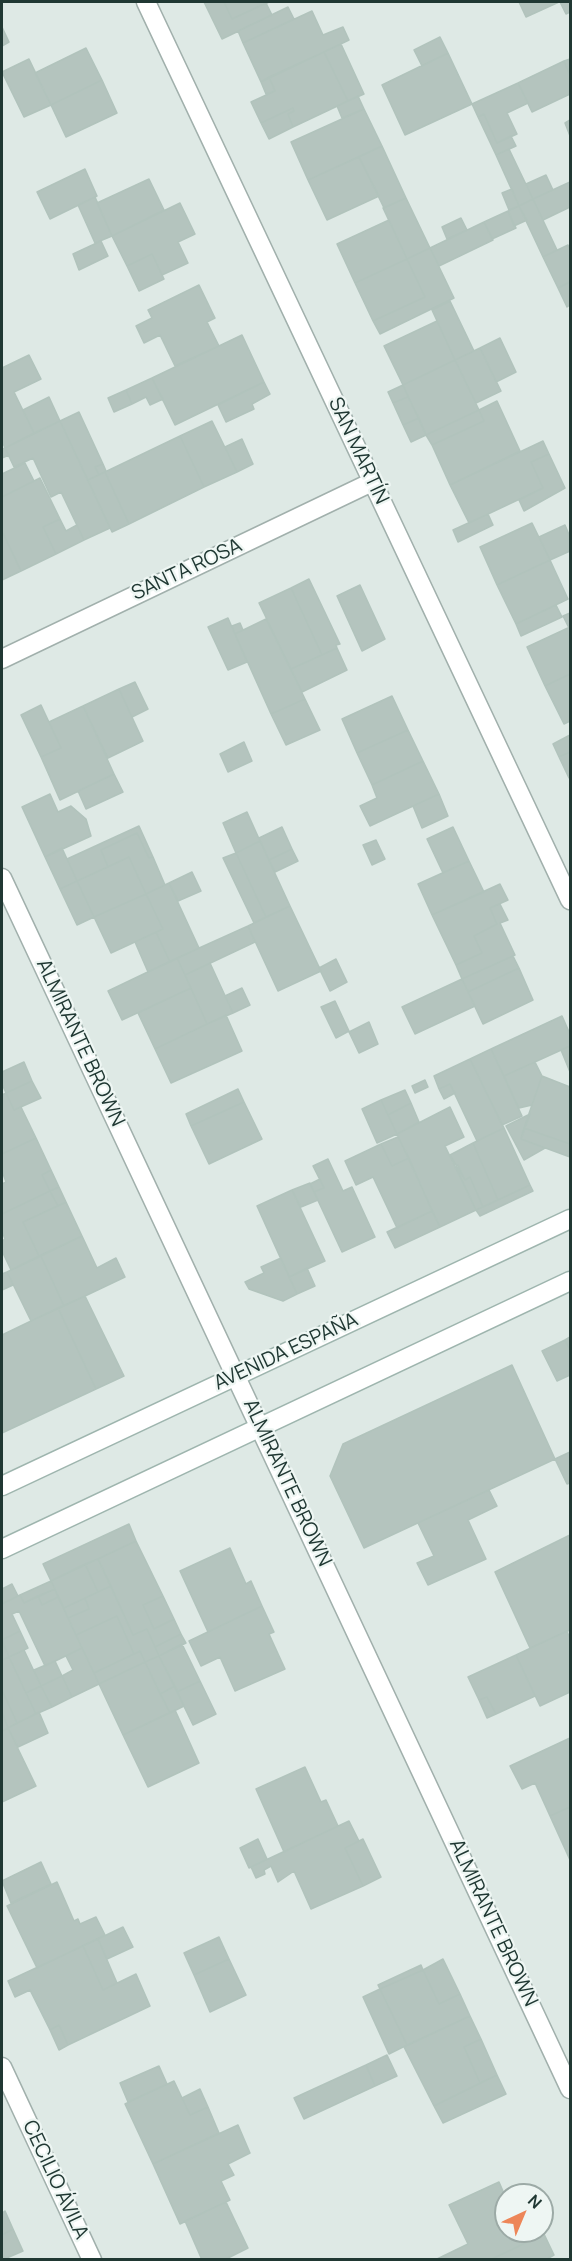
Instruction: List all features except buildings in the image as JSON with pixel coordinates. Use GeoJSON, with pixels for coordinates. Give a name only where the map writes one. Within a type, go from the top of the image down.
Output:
{"type":"FeatureCollection","features":[{"type":"Feature","properties":{"kind":"street","name":"SAN MARTÍN"},"geometry":{"type":"LineString","coordinates":[[146,2],[570,900]]}},
{"type":"Feature","properties":{"kind":"street","name":"SANTA ROSA"},"geometry":{"type":"LineString","coordinates":[[2,659],[372,482]]}},
{"type":"Feature","properties":{"kind":"street","name":"ALMIRANTE BROWN"},"geometry":{"type":"LineString","coordinates":[[2,878],[570,2089]]}},
{"type":"Feature","properties":{"kind":"street","name":"AVENIDA ESPAÑA"},"geometry":{"type":"LineString","coordinates":[[2,1486],[570,1219]]}},
{"type":"Feature","properties":{"kind":"street"},"geometry":{"type":"LineString","coordinates":[[2,1549],[570,1281]]}},
{"type":"Feature","properties":{"kind":"street","name":"CECILIO ÁVILA"},"geometry":{"type":"LineString","coordinates":[[2,2067],[92,2259]]}}]}
